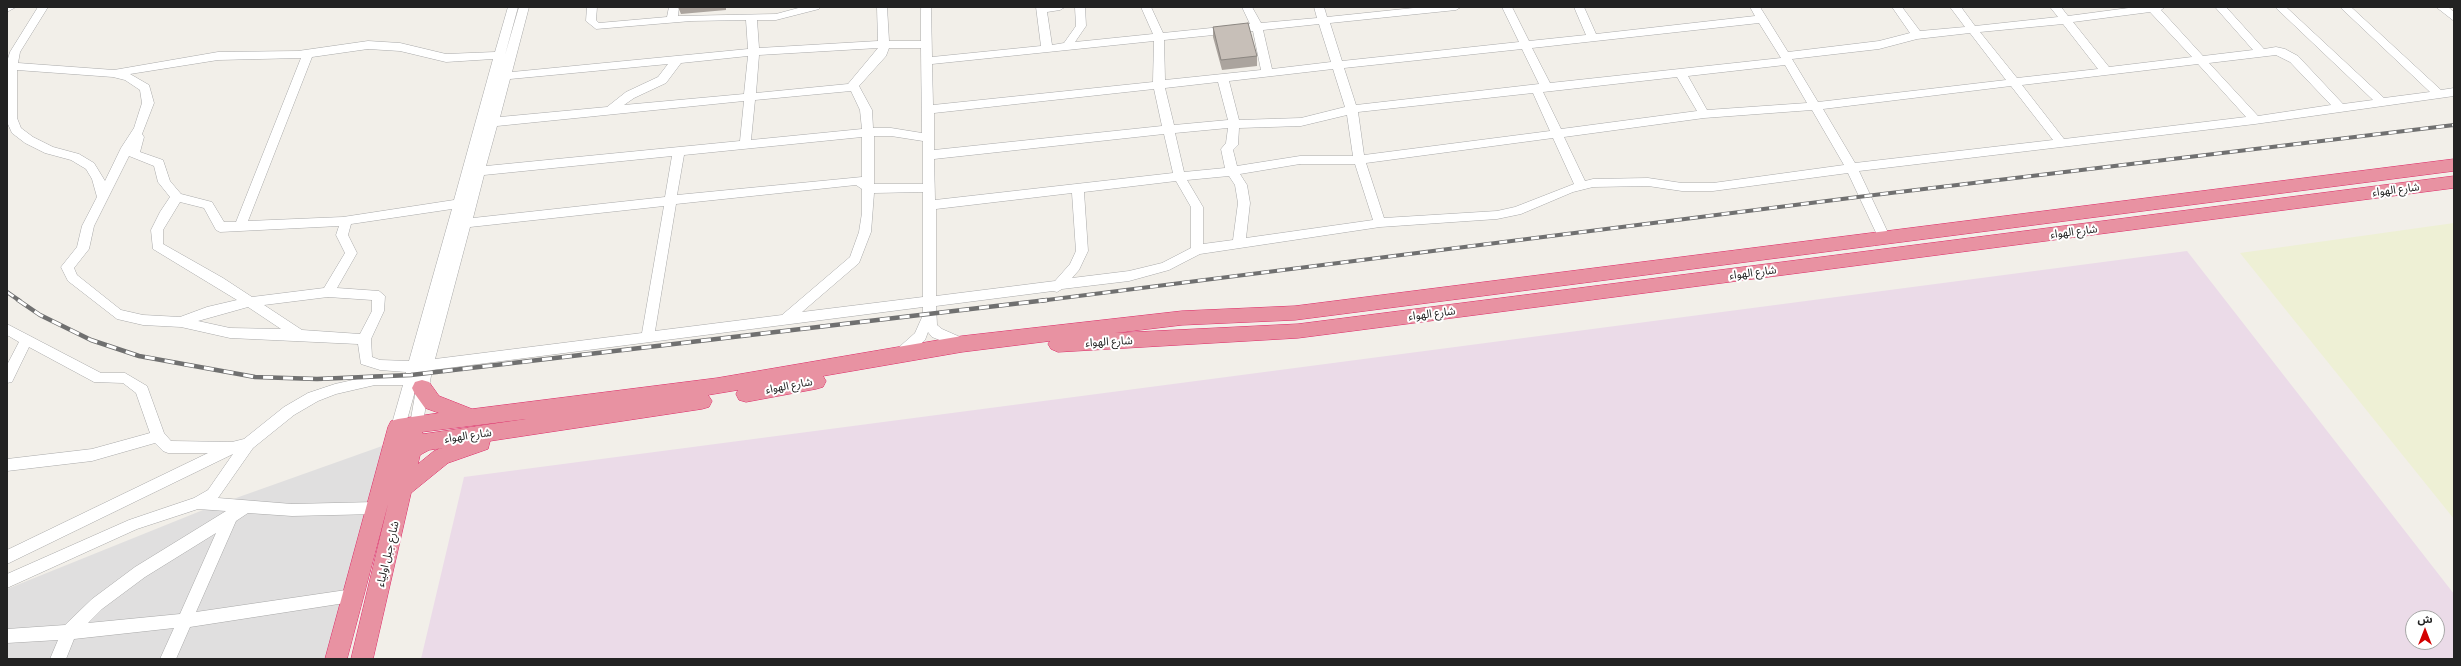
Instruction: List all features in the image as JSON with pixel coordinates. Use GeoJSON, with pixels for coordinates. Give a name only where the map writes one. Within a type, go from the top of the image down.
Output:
{"type":"FeatureCollection","features":[{"type":"Feature","properties":{"kind":"highway","name":"شارع الهواء"},"geometry":{"type":"LineString","coordinates":[[408,426],[717,386],[902,353],[962,344],[1182,318],[1295,313],[2454,165]]}},
{"type":"Feature","properties":{"kind":"highway","name":"شارع الهواء"},"geometry":{"type":"LineString","coordinates":[[399,450],[425,442],[533,427],[780,388],[898,366],[1045,345],[1298,331],[2454,182]]}},
{"type":"Feature","properties":{"kind":"highway"},"geometry":{"type":"LineString","coordinates":[[415,378],[432,402],[471,417]]}},
{"type":"Feature","properties":{"kind":"highway"},"geometry":{"type":"LineString","coordinates":[[399,450],[408,426]]}},
{"type":"Feature","properties":{"kind":"highway"},"geometry":{"type":"LineString","coordinates":[[404,487],[441,457],[533,427]]}},
{"type":"Feature","properties":{"kind":"highway","name":"شارع جبل اولياء"},"geometry":{"type":"LineString","coordinates":[[362,659],[404,487],[399,450]]}},
{"type":"Feature","properties":{"kind":"highway","name":"شارع جبل اولياء"},"geometry":{"type":"LineString","coordinates":[[336,659],[376,508],[399,450]]}},
{"type":"Feature","properties":{"kind":"street"},"geometry":{"type":"LineString","coordinates":[[7,10],[11,7]]}},
{"type":"Feature","properties":{"kind":"street"},"geometry":{"type":"LineString","coordinates":[[43,7],[20,42],[9,66],[11,118],[16,130],[29,140],[49,150],[75,157],[90,166],[98,178],[103,199]]}},
{"type":"Feature","properties":{"kind":"street"},"geometry":{"type":"LineString","coordinates":[[408,426],[415,378],[458,204],[513,7]]}},
{"type":"Feature","properties":{"kind":"street"},"geometry":{"type":"LineString","coordinates":[[408,426],[415,378],[426,366],[524,7]]}},
{"type":"Feature","properties":{"kind":"street"},"geometry":{"type":"LineString","coordinates":[[592,7],[590,21],[596,26],[672,20],[726,12],[751,16],[786,16],[815,7]]}},
{"type":"Feature","properties":{"kind":"street"},"geometry":{"type":"LineString","coordinates":[[672,20],[674,7]]}},
{"type":"Feature","properties":{"kind":"street"},"geometry":{"type":"LineString","coordinates":[[853,87],[855,82],[879,57],[884,46],[882,7]]}},
{"type":"Feature","properties":{"kind":"street"},"geometry":{"type":"LineString","coordinates":[[926,7],[929,308],[931,327],[937,333],[962,344]]}},
{"type":"Feature","properties":{"kind":"street"},"geometry":{"type":"LineString","coordinates":[[1047,50],[1041,8],[1060,7]]}},
{"type":"Feature","properties":{"kind":"street"},"geometry":{"type":"LineString","coordinates":[[1066,48],[1081,26],[1080,7]]}},
{"type":"Feature","properties":{"kind":"street"},"geometry":{"type":"LineString","coordinates":[[1146,7],[1159,36],[1159,85],[1179,176],[1197,207],[1197,250]]}},
{"type":"Feature","properties":{"kind":"street"},"geometry":{"type":"LineString","coordinates":[[1247,7],[1257,27],[1267,71]]}},
{"type":"Feature","properties":{"kind":"street"},"geometry":{"type":"LineString","coordinates":[[1319,7],[1352,111],[1359,160],[1380,223]]}},
{"type":"Feature","properties":{"kind":"street"},"geometry":{"type":"LineString","coordinates":[[926,61],[1047,50],[1159,36],[1323,20],[1390,10],[1456,7]]}},
{"type":"Feature","properties":{"kind":"street"},"geometry":{"type":"LineString","coordinates":[[1507,7],[1525,44],[1557,135],[1582,185]]}},
{"type":"Feature","properties":{"kind":"street"},"geometry":{"type":"LineString","coordinates":[[1579,7],[1592,37]]}},
{"type":"Feature","properties":{"kind":"street"},"geometry":{"type":"LineString","coordinates":[[927,110],[1159,85],[1267,71],[1338,66],[1592,37],[1757,11],[1768,7]]}},
{"type":"Feature","properties":{"kind":"street"},"geometry":{"type":"LineString","coordinates":[[1897,7],[1917,35]]}},
{"type":"Feature","properties":{"kind":"street"},"geometry":{"type":"LineString","coordinates":[[1955,7],[2060,141]]}},
{"type":"Feature","properties":{"kind":"street"},"geometry":{"type":"LineString","coordinates":[[2055,7],[2106,72]]}},
{"type":"Feature","properties":{"kind":"street"},"geometry":{"type":"LineString","coordinates":[[928,155],[1234,123],[1301,122],[1333,112],[1352,111],[1358,108],[1680,72],[1879,45],[1917,35],[2066,20],[2155,7],[2200,61],[2255,120]]}},
{"type":"Feature","properties":{"kind":"street"},"geometry":{"type":"LineString","coordinates":[[2220,7],[2262,53]]}},
{"type":"Feature","properties":{"kind":"street"},"geometry":{"type":"LineString","coordinates":[[2280,7],[2383,103]]}},
{"type":"Feature","properties":{"kind":"street"},"geometry":{"type":"LineString","coordinates":[[2345,7],[2440,94]]}},
{"type":"Feature","properties":{"kind":"street"},"geometry":{"type":"LineString","coordinates":[[2441,7],[2454,18]]}},
{"type":"Feature","properties":{"kind":"street"},"geometry":{"type":"LineString","coordinates":[[1757,11],[1787,58],[1852,168],[1884,237]]}},
{"type":"Feature","properties":{"kind":"street"},"geometry":{"type":"LineString","coordinates":[[745,144],[754,52],[751,16]]}},
{"type":"Feature","properties":{"kind":"street"},"geometry":{"type":"LineString","coordinates":[[112,73],[237,54],[308,54],[384,44],[446,58],[500,56]]}},
{"type":"Feature","properties":{"kind":"street"},"geometry":{"type":"LineString","coordinates":[[506,76],[754,52],[853,45],[884,46],[926,44]]}},
{"type":"Feature","properties":{"kind":"street"},"geometry":{"type":"LineString","coordinates":[[929,205],[1232,171],[1300,160],[1359,160],[1557,135],[1704,114],[1816,106],[2013,81],[2106,72],[2276,51],[2286,53],[2294,59],[2341,109]]}},
{"type":"Feature","properties":{"kind":"street"},"geometry":{"type":"LineString","coordinates":[[240,226],[308,54]]}},
{"type":"Feature","properties":{"kind":"street"},"geometry":{"type":"LineString","coordinates":[[611,110],[630,94],[662,80],[677,60]]}},
{"type":"Feature","properties":{"kind":"street"},"geometry":{"type":"LineString","coordinates":[[9,66],[112,73],[129,77],[145,88],[148,103],[134,154],[159,163],[164,182],[177,197],[208,205],[220,227],[343,222],[458,204]]}},
{"type":"Feature","properties":{"kind":"street"},"geometry":{"type":"LineString","coordinates":[[1680,72],[1704,114]]}},
{"type":"Feature","properties":{"kind":"street"},"geometry":{"type":"LineString","coordinates":[[1222,77],[1234,123],[1232,145],[1227,149],[1232,171],[1240,185],[1244,203],[1238,245]]}},
{"type":"Feature","properties":{"kind":"street"},"geometry":{"type":"LineString","coordinates":[[493,122],[853,87]]}},
{"type":"Feature","properties":{"kind":"street"},"geometry":{"type":"LineString","coordinates":[[785,320],[855,260],[867,223],[868,132],[866,110],[853,87]]}},
{"type":"Feature","properties":{"kind":"street"},"geometry":{"type":"LineString","coordinates":[[7,557],[241,445],[289,411],[313,397],[336,389],[375,380],[415,378],[426,366],[648,336],[785,320],[929,308],[1150,272],[1197,250],[1380,223],[1497,215],[1535,205],[1582,185],[1618,182],[1648,182],[1698,189],[2060,141],[2341,109],[2454,92]]}},
{"type":"Feature","properties":{"kind":"street"},"geometry":{"type":"LineString","coordinates":[[140,129],[127,148],[103,199],[88,226],[83,249],[67,266],[72,278],[117,314],[144,320],[181,322],[230,332],[364,339]]}},
{"type":"Feature","properties":{"kind":"street"},"geometry":{"type":"LineString","coordinates":[[479,171],[868,132],[891,132],[928,138]]}},
{"type":"Feature","properties":{"kind":"street"},"geometry":{"type":"LineString","coordinates":[[648,336],[679,150]]}},
{"type":"Feature","properties":{"kind":"street"},"geometry":{"type":"LineString","coordinates":[[465,223],[672,199],[858,180],[867,187],[891,190],[929,188]]}},
{"type":"Feature","properties":{"kind":"street"},"geometry":{"type":"LineString","coordinates":[[1057,287],[1075,267],[1082,251],[1078,188]]}},
{"type":"Feature","properties":{"kind":"street"},"geometry":{"type":"LineString","coordinates":[[177,197],[164,215],[157,230],[157,246],[219,281],[298,335]]}},
{"type":"Feature","properties":{"kind":"street"},"geometry":{"type":"LineString","coordinates":[[328,292],[351,253],[342,235],[345,225],[343,222]]}},
{"type":"Feature","properties":{"kind":"street"},"geometry":{"type":"LineString","coordinates":[[181,322],[207,312],[248,302],[328,292],[379,296],[378,311],[364,339],[366,360],[415,378]]}},
{"type":"Feature","properties":{"kind":"street"},"geometry":{"type":"LineString","coordinates":[[902,353],[920,336],[929,308]]}},
{"type":"Feature","properties":{"kind":"street"},"geometry":{"type":"LineString","coordinates":[[7,329],[26,341],[99,378],[125,378],[142,390],[158,436],[168,447],[241,445]]}},
{"type":"Feature","properties":{"kind":"street"},"geometry":{"type":"LineString","coordinates":[[7,378],[26,341]]}},
{"type":"Feature","properties":{"kind":"street"},"geometry":{"type":"LineString","coordinates":[[7,465],[92,455],[158,436]]}},
{"type":"Feature","properties":{"kind":"street"},"geometry":{"type":"LineString","coordinates":[[8,581],[81,546],[134,524],[198,503],[213,494],[241,445]]}},
{"type":"Feature","properties":{"kind":"street"},"geometry":{"type":"LineString","coordinates":[[198,503],[305,510],[376,508]]}},
{"type":"Feature","properties":{"kind":"street"},"geometry":{"type":"LineString","coordinates":[[58,659],[69,632],[93,608],[140,572],[247,506]]}},
{"type":"Feature","properties":{"kind":"street"},"geometry":{"type":"LineString","coordinates":[[168,659],[172,645],[187,620],[230,517]]}},
{"type":"Feature","properties":{"kind":"street"},"geometry":{"type":"LineString","coordinates":[[7,636],[69,632],[187,620],[353,596]]}},
{"type":"Feature","properties":{"kind":"shaded area"},"geometry":{"type":"Polygon","coordinates":[[[2187,251],[2454,594],[2454,659],[421,659],[464,477],[2187,251]]]}},
{"type":"Feature","properties":{"kind":"shaded area"},"geometry":{"type":"Polygon","coordinates":[[[385,445],[329,659],[7,659],[7,589],[208,508],[385,445]]]}},
{"type":"Feature","properties":{"kind":"green space"},"geometry":{"type":"Polygon","coordinates":[[[2454,223],[2454,519],[2240,253],[2454,223]]]}},
{"type":"Feature","properties":{"kind":"building"},"geometry":{"type":"Polygon","coordinates":[[[1248,23],[1257,56],[1221,60],[1213,27],[1248,23]]]}},
{"type":"Feature","properties":{"kind":"railway"},"geometry":{"type":"LineString","coordinates":[[1045,300],[1866,196],[2454,125]]}},
{"type":"Feature","properties":{"kind":"railway"},"geometry":{"type":"LineString","coordinates":[[7,292],[20,301]]}},
{"type":"Feature","properties":{"kind":"railway"},"geometry":{"type":"LineString","coordinates":[[18,300],[40,315],[91,340],[139,356],[255,377],[317,379],[411,375],[1045,300]]}},
{"type":"Feature","properties":{"kind":"railway"},"geometry":{"type":"LineString","coordinates":[[1039,301],[1045,300]]}}]}
